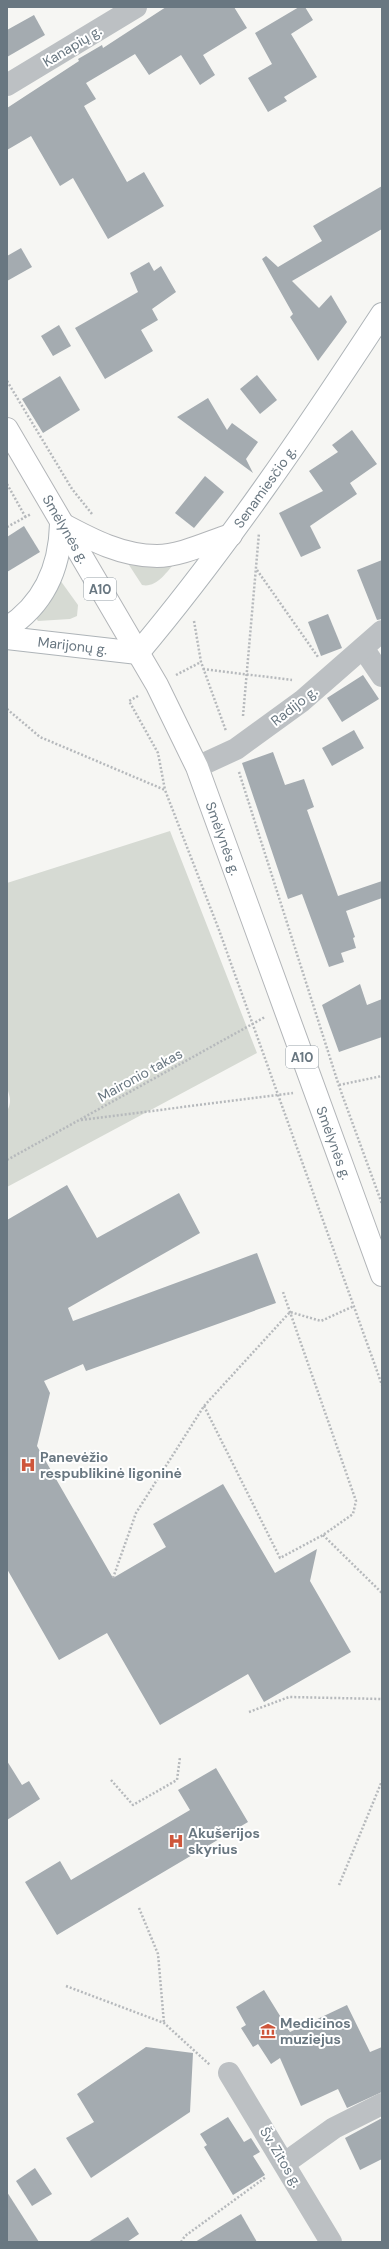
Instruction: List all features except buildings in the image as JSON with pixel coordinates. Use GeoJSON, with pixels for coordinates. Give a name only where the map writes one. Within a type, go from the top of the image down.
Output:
{"type":"FeatureCollection","features":[{"type":"Feature","properties":{"kind":"main road","name":"Senamiesčio g."},"geometry":{"type":"LineString","coordinates":[[138,653],[180,604],[231,534],[382,314]]}},
{"type":"Feature","properties":{"kind":"main road","name":"Smėlynės g."},"geometry":{"type":"LineString","coordinates":[[7,429],[61,524],[157,685],[197,768],[314,1090],[377,1246],[382,1274]]}},
{"type":"Feature","properties":{"kind":"main road"},"geometry":{"type":"LineString","coordinates":[[7,628],[30,610],[41,596],[54,573],[61,546],[61,524],[89,539],[124,552],[158,556],[192,549],[231,534]]}},
{"type":"Feature","properties":{"kind":"main road","name":"Marijonų g."},"geometry":{"type":"LineString","coordinates":[[7,638],[138,653]]}},
{"type":"Feature","properties":{"kind":"street","name":"Kanapių g."},"geometry":{"type":"LineString","coordinates":[[7,85],[136,7]]}},
{"type":"Feature","properties":{"kind":"street","name":"Radijo g."},"geometry":{"type":"LineString","coordinates":[[197,768],[237,748],[327,680],[382,631]]}},
{"type":"Feature","properties":{"kind":"street"},"geometry":{"type":"LineString","coordinates":[[363,648],[382,676]]}},
{"type":"Feature","properties":{"kind":"street","name":"Šv. Zitos g."},"geometry":{"type":"LineString","coordinates":[[229,2072],[285,2163],[331,2242]]}},
{"type":"Feature","properties":{"kind":"street"},"geometry":{"type":"LineString","coordinates":[[285,2163],[334,2128],[382,2104]]}},
{"type":"Feature","properties":{"kind":"path"},"geometry":{"type":"LineString","coordinates":[[7,381],[72,489],[96,519]]}},
{"type":"Feature","properties":{"kind":"path"},"geometry":{"type":"LineString","coordinates":[[7,484],[26,518]]}},
{"type":"Feature","properties":{"kind":"path"},"geometry":{"type":"LineString","coordinates":[[237,748],[248,675],[260,526],[256,532]]}},
{"type":"Feature","properties":{"kind":"path"},"geometry":{"type":"LineString","coordinates":[[256,570],[327,680]]}},
{"type":"Feature","properties":{"kind":"path"},"geometry":{"type":"LineString","coordinates":[[180,604],[194,622],[203,670],[237,748],[339,1086],[382,1204]]}},
{"type":"Feature","properties":{"kind":"path"},"geometry":{"type":"LineString","coordinates":[[194,622],[198,616]]}},
{"type":"Feature","properties":{"kind":"path"},"geometry":{"type":"LineString","coordinates":[[203,670],[248,675],[327,680]]}},
{"type":"Feature","properties":{"kind":"path"},"geometry":{"type":"LineString","coordinates":[[7,709],[40,737],[165,790],[219,930],[279,1094],[382,1385]]}},
{"type":"Feature","properties":{"kind":"path","name":"Maironio takas"},"geometry":{"type":"LineString","coordinates":[[7,1160],[283,1007]]}},
{"type":"Feature","properties":{"kind":"path"},"geometry":{"type":"LineString","coordinates":[[79,1120],[314,1090],[382,1076]]}},
{"type":"Feature","properties":{"kind":"path"},"geometry":{"type":"LineString","coordinates":[[204,1406],[280,1558],[323,1535],[353,1514],[356,1501],[283,1292]]}},
{"type":"Feature","properties":{"kind":"path"},"geometry":{"type":"LineString","coordinates":[[290,1312],[321,1321],[354,1306]]}},
{"type":"Feature","properties":{"kind":"path"},"geometry":{"type":"LineString","coordinates":[[113,1578],[136,1513],[204,1406],[290,1312]]}},
{"type":"Feature","properties":{"kind":"path"},"geometry":{"type":"LineString","coordinates":[[323,1535],[382,1593]]}},
{"type":"Feature","properties":{"kind":"path"},"geometry":{"type":"LineString","coordinates":[[249,1712],[289,1697],[382,1699]]}},
{"type":"Feature","properties":{"kind":"path"},"geometry":{"type":"LineString","coordinates":[[111,1780],[133,1805],[177,1780],[180,1757]]}},
{"type":"Feature","properties":{"kind":"path"},"geometry":{"type":"LineString","coordinates":[[339,1885],[382,1781]]}},
{"type":"Feature","properties":{"kind":"path"},"geometry":{"type":"LineString","coordinates":[[139,1908],[158,1954],[164,2023]]}},
{"type":"Feature","properties":{"kind":"path"},"geometry":{"type":"LineString","coordinates":[[66,1986],[164,2023],[219,2073],[229,2072]]}},
{"type":"Feature","properties":{"kind":"path"},"geometry":{"type":"LineString","coordinates":[[181,2242],[185,2236],[285,2163]]}},
{"type":"Feature","properties":{"kind":"shaded area"},"geometry":{"type":"Polygon","coordinates":[[[129,565],[155,567],[173,565],[160,580],[152,584],[142,585],[129,565]]]}},
{"type":"Feature","properties":{"kind":"shaded area"},"geometry":{"type":"Polygon","coordinates":[[[60,580],[78,605],[77,616],[70,619],[38,621],[36,618],[60,580]]]}},
{"type":"Feature","properties":{"kind":"shaded area"},"geometry":{"type":"Polygon","coordinates":[[[170,831],[257,1053],[7,1187],[7,1111],[10,1105],[10,1100],[7,1088],[7,883],[170,831]]]}},
{"type":"Feature","properties":{"kind":"place","name":"Panevėžio respublikinė ligoninė"},"geometry":{"type":"Point","coordinates":[28,1465]}},
{"type":"Feature","properties":{"kind":"place","name":"Akušerijos skyrius"},"geometry":{"type":"Point","coordinates":[176,1841]}},
{"type":"Feature","properties":{"kind":"place","name":"Medicinos muziejus"},"geometry":{"type":"Point","coordinates":[268,2031]}}]}
